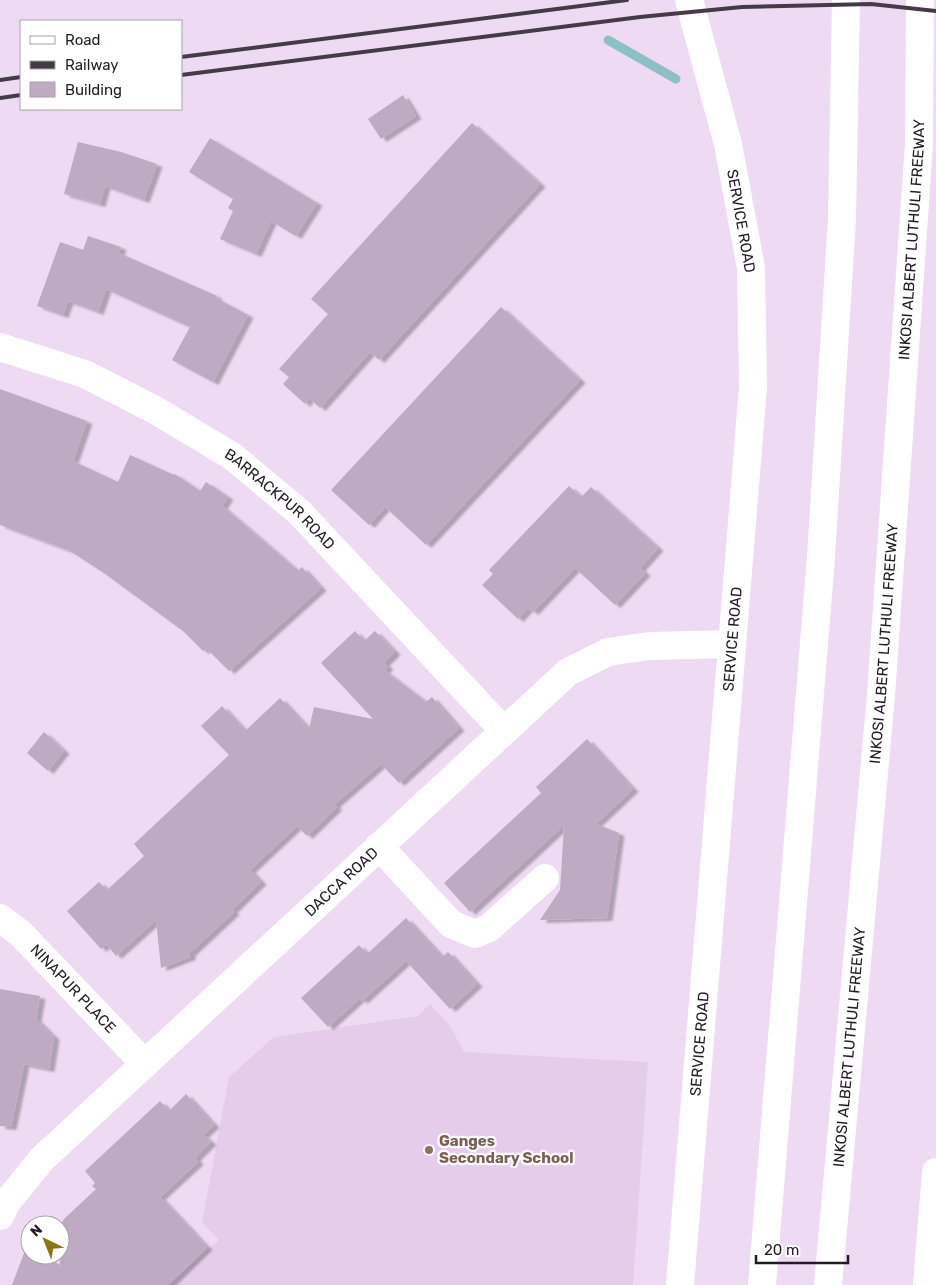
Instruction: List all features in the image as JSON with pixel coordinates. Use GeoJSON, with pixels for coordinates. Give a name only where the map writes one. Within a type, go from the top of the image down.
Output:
{"type":"FeatureCollection","features":[{"type":"Feature","properties":{"kind":"main road","name":"SERVICE ROAD"},"geometry":{"type":"LineString","coordinates":[[680,1285],[752,387],[751,268],[728,144],[689,0]]}},
{"type":"Feature","properties":{"kind":"main road"},"geometry":{"type":"LineString","coordinates":[[762,1285],[821,557],[842,218],[846,0]]}},
{"type":"Feature","properties":{"kind":"main road","name":"INKOSI ALBERT LUTHULI FREEWAY"},"geometry":{"type":"LineString","coordinates":[[828,1285],[881,685],[919,144],[920,0]]}},
{"type":"Feature","properties":{"kind":"main road","name":"BARRACKPUR ROAD"},"geometry":{"type":"LineString","coordinates":[[0,347],[85,374],[155,410],[232,456],[299,512],[504,731]]}},
{"type":"Feature","properties":{"kind":"main road","name":"DACCA ROAD"},"geometry":{"type":"LineString","coordinates":[[0,1216],[8,1202],[42,1160],[568,672],[608,652],[649,646],[732,644]]}},
{"type":"Feature","properties":{"kind":"main road"},"geometry":{"type":"LineString","coordinates":[[379,846],[451,924],[475,934],[489,928],[545,878]]}},
{"type":"Feature","properties":{"kind":"main road","name":"NINAPUR PLACE"},"geometry":{"type":"LineString","coordinates":[[0,918],[21,934],[145,1064]]}},
{"type":"Feature","properties":{"kind":"main road"},"geometry":{"type":"LineString","coordinates":[[927,1285],[936,1172]]}},
{"type":"Feature","properties":{"kind":"shaded area","name":"Ganges Secondary School"},"geometry":{"type":"Polygon","coordinates":[[[430,1004],[450,1026],[464,1052],[648,1062],[633,1285],[168,1285],[219,1240],[202,1223],[229,1077],[274,1037],[418,1016],[430,1004]]]}},
{"type":"Feature","properties":{"kind":"building"},"geometry":{"type":"Polygon","coordinates":[[[403,95],[416,116],[381,139],[368,119],[403,95]]]}},
{"type":"Feature","properties":{"kind":"building"},"geometry":{"type":"Polygon","coordinates":[[[472,123],[540,184],[379,360],[370,352],[320,408],[309,398],[305,404],[283,384],[289,377],[279,369],[328,314],[311,299],[472,123]]]}},
{"type":"Feature","properties":{"kind":"building"},"geometry":{"type":"Polygon","coordinates":[[[210,138],[317,203],[296,236],[271,221],[256,254],[220,239],[233,211],[228,208],[233,199],[189,172],[210,138]]]}},
{"type":"Feature","properties":{"kind":"building"},"geometry":{"type":"Polygon","coordinates":[[[78,142],[121,152],[157,164],[144,200],[105,186],[100,204],[64,194],[78,142]]]}},
{"type":"Feature","properties":{"kind":"building"},"geometry":{"type":"Polygon","coordinates":[[[88,236],[121,247],[119,253],[217,296],[216,298],[248,315],[213,382],[172,360],[190,327],[106,289],[98,312],[68,301],[63,315],[37,306],[60,242],[83,250],[88,236]]]}},
{"type":"Feature","properties":{"kind":"building"},"geometry":{"type":"Polygon","coordinates":[[[501,307],[580,380],[426,545],[385,507],[369,525],[331,490],[501,307]]]}},
{"type":"Feature","properties":{"kind":"building"},"geometry":{"type":"Polygon","coordinates":[[[0,389],[87,421],[73,461],[118,482],[130,455],[175,474],[200,491],[206,482],[228,497],[222,506],[298,571],[302,567],[321,588],[229,671],[206,648],[203,651],[183,631],[104,573],[70,551],[0,525],[0,389]]]}},
{"type":"Feature","properties":{"kind":"building"},"geometry":{"type":"Polygon","coordinates":[[[569,486],[581,497],[591,487],[658,548],[640,568],[645,573],[615,605],[575,568],[533,612],[528,608],[518,619],[482,585],[493,574],[489,570],[569,486]]]}},
{"type":"Feature","properties":{"kind":"building"},"geometry":{"type":"Polygon","coordinates":[[[355,631],[364,641],[375,631],[395,652],[384,663],[388,667],[384,670],[426,702],[432,697],[459,728],[399,783],[381,764],[334,805],[337,807],[307,836],[297,826],[250,870],[261,882],[232,910],[234,912],[190,953],[190,957],[161,968],[156,920],[116,956],[106,944],[101,949],[67,911],[99,882],[107,890],[144,856],[134,844],[229,755],[201,726],[222,706],[245,731],[280,698],[309,729],[314,707],[373,719],[321,663],[355,631]]]}},
{"type":"Feature","properties":{"kind":"building"},"geometry":{"type":"Polygon","coordinates":[[[44,732],[64,751],[48,771],[27,753],[44,732]]]}},
{"type":"Feature","properties":{"kind":"building"},"geometry":{"type":"Polygon","coordinates":[[[587,739],[633,789],[596,824],[619,833],[607,918],[540,920],[560,890],[564,825],[470,912],[444,883],[541,793],[536,787],[587,739]]]}},
{"type":"Feature","properties":{"kind":"building"},"geometry":{"type":"Polygon","coordinates":[[[406,918],[442,957],[448,952],[477,984],[450,1009],[406,961],[362,1001],[360,998],[328,1027],[301,998],[359,945],[367,954],[406,918]]]}},
{"type":"Feature","properties":{"kind":"building"},"geometry":{"type":"Polygon","coordinates":[[[0,989],[40,996],[36,1019],[54,1037],[49,1069],[24,1064],[11,1127],[0,1126],[0,989]]]}},
{"type":"Feature","properties":{"kind":"building"},"geometry":{"type":"Polygon","coordinates":[[[186,1094],[214,1125],[203,1135],[211,1142],[195,1158],[198,1162],[160,1197],[207,1247],[168,1285],[12,1285],[20,1264],[70,1265],[70,1215],[68,1215],[96,1189],[92,1186],[95,1183],[85,1171],[160,1101],[169,1111],[186,1094]]]}},
{"type":"Feature","properties":{"kind":"waterway"},"geometry":{"type":"LineString","coordinates":[[608,40],[676,79]]}},
{"type":"Feature","properties":{"kind":"railway"},"geometry":{"type":"LineString","coordinates":[[182,57],[627,0]]}},
{"type":"Feature","properties":{"kind":"railway"},"geometry":{"type":"LineString","coordinates":[[182,75],[640,17],[742,7],[871,4],[936,11]]}},
{"type":"Feature","properties":{"kind":"railway"},"geometry":{"type":"LineString","coordinates":[[0,80],[20,77]]}},
{"type":"Feature","properties":{"kind":"railway"},"geometry":{"type":"LineString","coordinates":[[0,98],[20,95]]}},
{"type":"Feature","properties":{"kind":"place","name":"Ganges Secondary School"},"geometry":{"type":"Point","coordinates":[429,1150]}}]}
